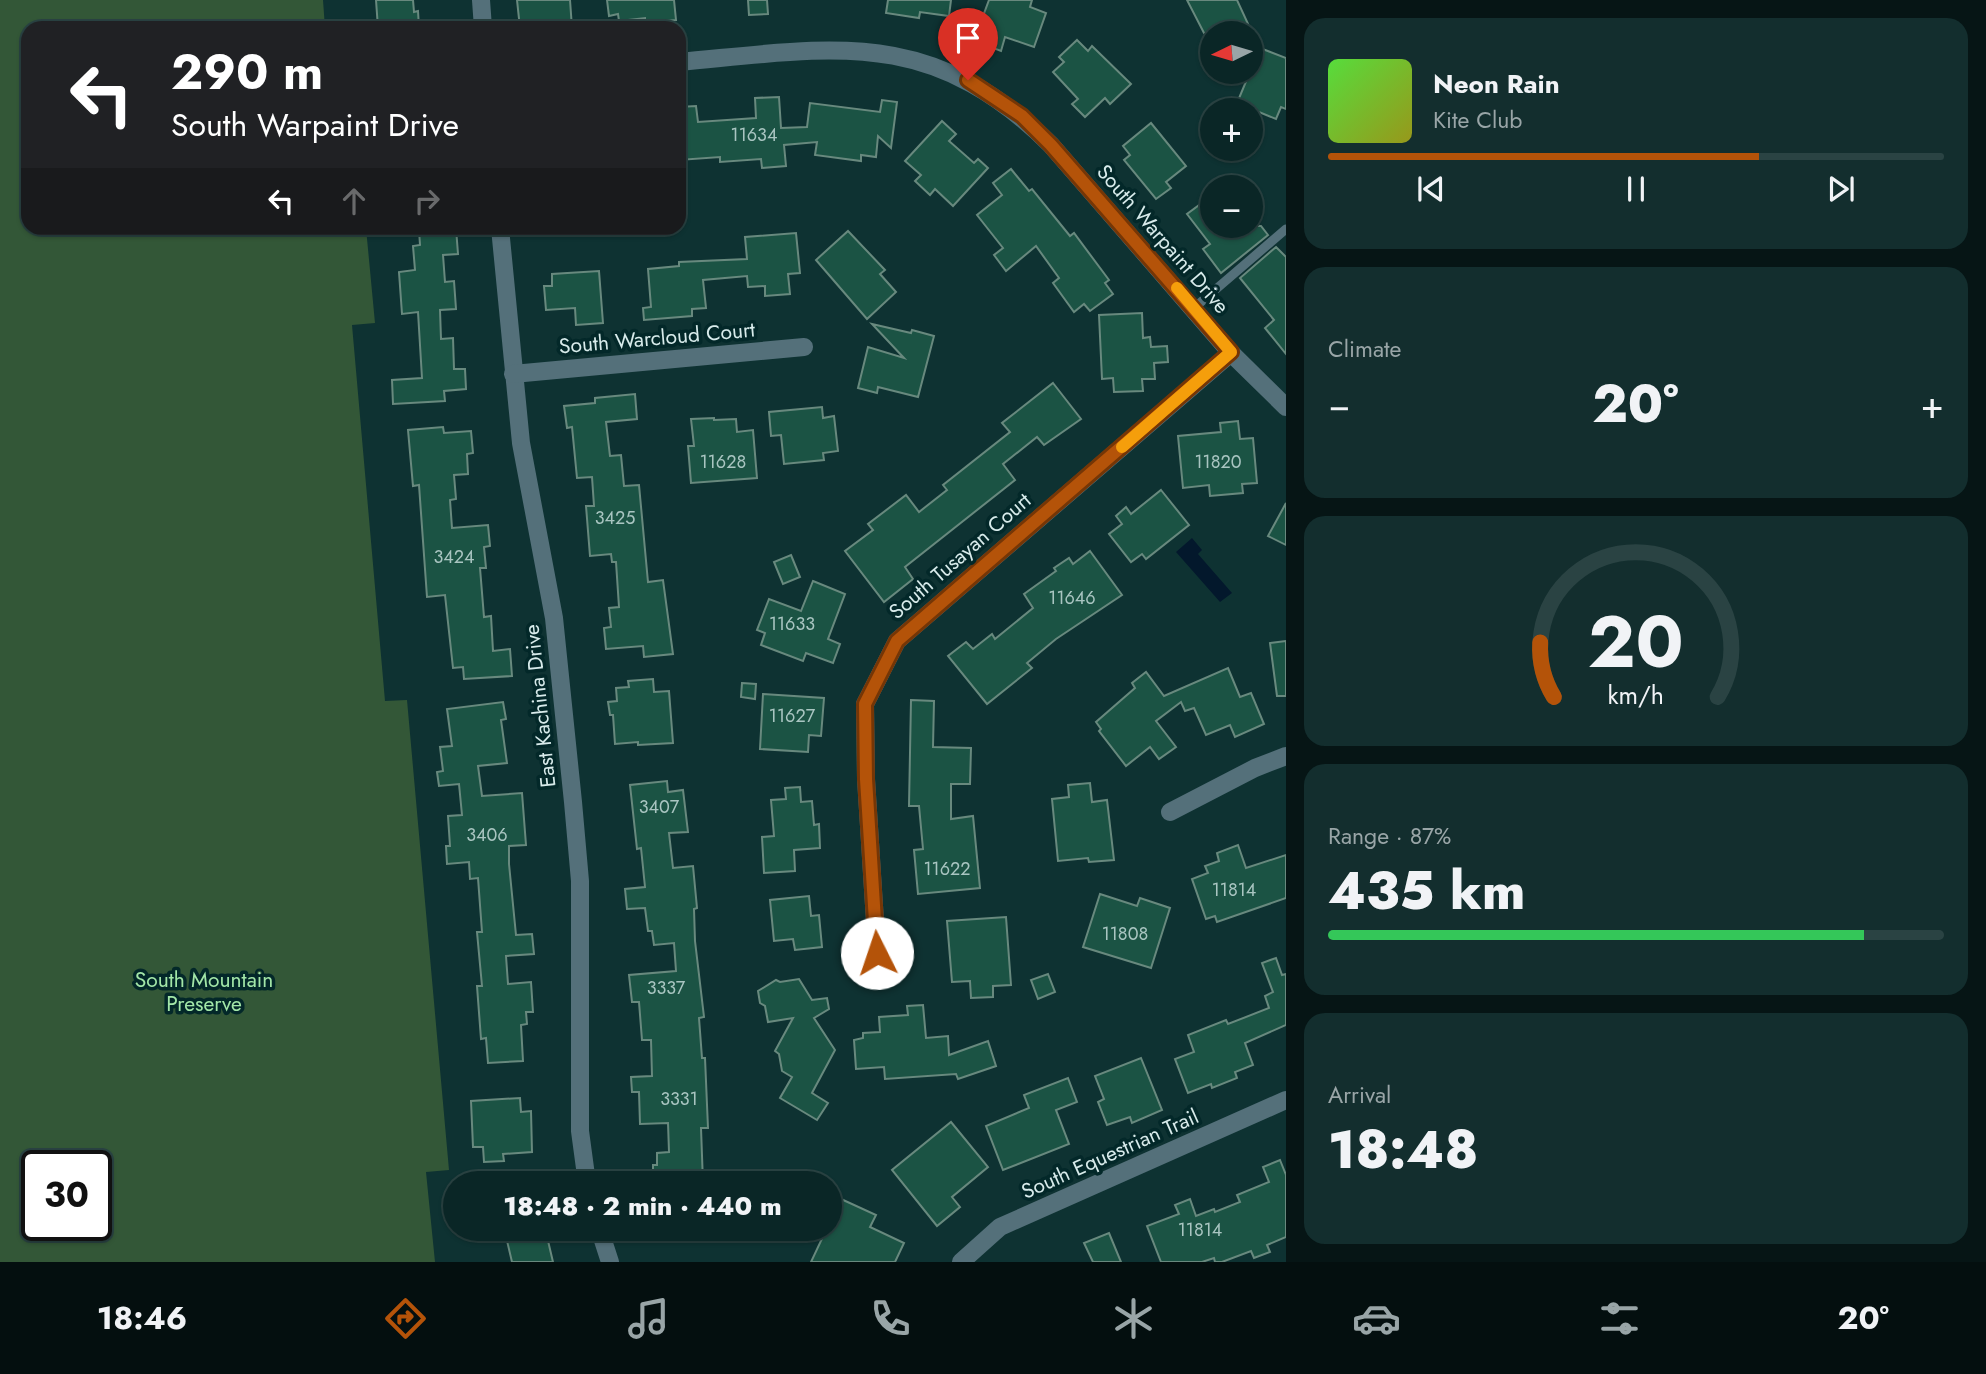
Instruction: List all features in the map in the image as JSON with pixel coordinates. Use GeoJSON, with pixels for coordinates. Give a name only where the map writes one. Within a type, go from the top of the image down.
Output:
{"type":"FeatureCollection","features":[{"type":"Feature","properties":{"kind":"street"},"geometry":{"type":"LineString","coordinates":[[481,0],[482,21]]}},
{"type":"Feature","properties":{"kind":"street","name":"South Warpaint Drive"},"geometry":{"type":"LineString","coordinates":[[686,61],[800,51],[859,50],[908,58],[948,70],[968,80],[1022,116],[1051,145],[1231,352],[1286,407]]}},
{"type":"Feature","properties":{"kind":"street","name":"East Kachina Drive"},"geometry":{"type":"LineString","coordinates":[[501,235],[521,443],[554,618],[571,776],[580,881],[580,1131],[585,1171]]}},
{"type":"Feature","properties":{"kind":"street","name":"South Warcloud Court"},"geometry":{"type":"LineString","coordinates":[[513,374],[804,347]]}},
{"type":"Feature","properties":{"kind":"street","name":"South Tusayan Court"},"geometry":{"type":"LineString","coordinates":[[877,953],[866,779],[865,704],[897,641],[1231,352]]}},
{"type":"Feature","properties":{"kind":"street"},"geometry":{"type":"LineString","coordinates":[[1170,812],[1255,768],[1286,756]]}},
{"type":"Feature","properties":{"kind":"street","name":"South Equestrian Trail"},"geometry":{"type":"LineString","coordinates":[[961,1262],[1000,1227],[1286,1100]]}},
{"type":"Feature","properties":{"kind":"street"},"geometry":{"type":"LineString","coordinates":[[603,1241],[610,1262]]}},
{"type":"Feature","properties":{"kind":"lane"},"geometry":{"type":"LineString","coordinates":[[1194,308],[1286,229]]}},
{"type":"Feature","properties":{"kind":"green space","name":"South Mountain Preserve"},"geometry":{"type":"Polygon","coordinates":[[[0,0],[323,0],[324,21],[21,21],[21,235],[367,235],[375,323],[352,325],[385,701],[407,700],[449,1170],[426,1172],[435,1262],[0,1262],[0,0]]]}},
{"type":"Feature","properties":{"kind":"water"},"geometry":{"type":"Polygon","coordinates":[[[1192,538],[1202,550],[1198,554],[1232,593],[1220,602],[1176,552],[1192,538]]]}},
{"type":"Feature","properties":{"kind":"building"},"geometry":{"type":"Polygon","coordinates":[[[376,0],[413,0],[414,12],[418,11],[419,21],[378,21],[376,0]]]}},
{"type":"Feature","properties":{"kind":"building"},"geometry":{"type":"Polygon","coordinates":[[[517,0],[570,0],[572,21],[519,21],[517,0]]]}},
{"type":"Feature","properties":{"kind":"building"},"geometry":{"type":"Polygon","coordinates":[[[607,0],[674,0],[676,20],[645,21],[645,18],[619,21],[618,14],[609,16],[607,0]]]}},
{"type":"Feature","properties":{"kind":"building"},"geometry":{"type":"Polygon","coordinates":[[[748,0],[767,0],[768,14],[749,15],[748,0]]]}},
{"type":"Feature","properties":{"kind":"building"},"geometry":{"type":"Polygon","coordinates":[[[888,0],[951,0],[949,16],[920,12],[919,18],[886,13],[888,0]]]}},
{"type":"Feature","properties":{"kind":"building"},"geometry":{"type":"Polygon","coordinates":[[[989,0],[1032,0],[1030,7],[1046,13],[1034,47],[1005,37],[1001,51],[985,45],[990,31],[979,27],[989,0]]]}},
{"type":"Feature","properties":{"kind":"building"},"geometry":{"type":"Polygon","coordinates":[[[1187,0],[1237,0],[1247,21],[1200,21],[1200,25],[1187,0]]]}},
{"type":"Feature","properties":{"kind":"building"},"geometry":{"type":"Polygon","coordinates":[[[1077,40],[1088,51],[1092,46],[1131,84],[1110,104],[1105,98],[1085,117],[1072,104],[1078,99],[1053,72],[1064,62],[1059,57],[1077,40]]]}},
{"type":"Feature","properties":{"kind":"building"},"geometry":{"type":"Polygon","coordinates":[[[1264,50],[1286,58],[1286,109],[1281,107],[1276,119],[1263,114],[1263,98],[1239,98],[1245,84],[1264,84],[1264,50]]]}},
{"type":"Feature","properties":{"kind":"building"},"geometry":{"type":"Polygon","coordinates":[[[779,97],[781,128],[807,127],[810,103],[880,112],[882,100],[897,102],[891,148],[878,136],[876,157],[861,155],[861,161],[815,155],[817,142],[784,145],[786,166],[762,168],[761,159],[720,162],[720,157],[686,159],[686,107],[696,106],[698,122],[756,118],[755,98],[779,97]]]}},
{"type":"Feature","properties":{"kind":"building"},"geometry":{"type":"Polygon","coordinates":[[[942,121],[956,134],[949,141],[974,163],[978,159],[988,168],[953,206],[935,189],[930,195],[915,181],[921,175],[905,161],[942,121]]]}},
{"type":"Feature","properties":{"kind":"building"},"geometry":{"type":"Polygon","coordinates":[[[1151,123],[1186,166],[1166,182],[1171,188],[1156,199],[1124,160],[1130,155],[1123,146],[1151,123]]]}},
{"type":"Feature","properties":{"kind":"building"},"geometry":{"type":"Polygon","coordinates":[[[1011,169],[1029,191],[1032,189],[1070,236],[1074,233],[1109,280],[1105,283],[1113,294],[1090,311],[1084,304],[1074,312],[1053,283],[1059,278],[1036,246],[1006,271],[994,255],[1003,248],[977,215],[1002,195],[993,183],[1011,169]]]}},
{"type":"Feature","properties":{"kind":"building"},"geometry":{"type":"Polygon","coordinates":[[[1200,204],[1200,231],[1187,214],[1200,204]]]}},
{"type":"Feature","properties":{"kind":"building"},"geometry":{"type":"Polygon","coordinates":[[[1263,229],[1268,235],[1221,273],[1203,249],[1210,244],[1205,238],[1263,238],[1263,229]]]}},
{"type":"Feature","properties":{"kind":"building"},"geometry":{"type":"Polygon","coordinates":[[[848,231],[885,270],[880,274],[896,292],[867,319],[816,260],[848,231]]]}},
{"type":"Feature","properties":{"kind":"building"},"geometry":{"type":"Polygon","coordinates":[[[796,233],[800,273],[788,274],[790,294],[765,296],[765,286],[748,287],[747,276],[703,280],[706,308],[692,309],[692,316],[644,320],[643,308],[651,307],[648,269],[679,266],[679,262],[747,259],[745,237],[796,233]]]}},
{"type":"Feature","properties":{"kind":"building"},"geometry":{"type":"Polygon","coordinates":[[[419,235],[457,235],[458,254],[443,255],[445,282],[454,281],[456,309],[440,310],[441,339],[453,338],[454,369],[465,369],[466,389],[444,391],[445,401],[393,404],[392,380],[422,378],[418,312],[402,314],[399,272],[415,270],[413,246],[420,245],[419,235]]]}},
{"type":"Feature","properties":{"kind":"building"},"geometry":{"type":"Polygon","coordinates":[[[1276,247],[1286,257],[1286,354],[1265,328],[1274,320],[1240,278],[1276,247]]]}},
{"type":"Feature","properties":{"kind":"building"},"geometry":{"type":"Polygon","coordinates":[[[599,271],[603,323],[576,325],[575,308],[546,310],[544,286],[552,286],[552,274],[599,271]]]}},
{"type":"Feature","properties":{"kind":"building"},"geometry":{"type":"Polygon","coordinates":[[[1142,313],[1143,338],[1150,337],[1151,347],[1167,346],[1168,362],[1154,363],[1155,379],[1142,379],[1143,391],[1114,392],[1113,378],[1102,379],[1099,315],[1142,313]]]}},
{"type":"Feature","properties":{"kind":"building"},"geometry":{"type":"Polygon","coordinates":[[[872,324],[934,336],[918,397],[878,387],[877,393],[858,388],[868,347],[904,358],[872,324]]]}},
{"type":"Feature","properties":{"kind":"building"},"geometry":{"type":"Polygon","coordinates":[[[1053,383],[1081,419],[1044,445],[1037,437],[1003,464],[1015,480],[905,567],[913,579],[884,602],[845,551],[873,530],[868,524],[906,495],[919,512],[947,490],[943,485],[1010,432],[1002,423],[1053,383]]]}},
{"type":"Feature","properties":{"kind":"building"},"geometry":{"type":"Polygon","coordinates":[[[635,394],[637,419],[606,422],[610,456],[621,455],[624,486],[639,485],[648,582],[663,580],[673,654],[644,657],[643,646],[606,649],[604,628],[611,627],[609,608],[619,607],[616,562],[612,562],[611,554],[590,556],[586,506],[594,506],[592,477],[577,478],[572,427],[567,428],[564,406],[595,403],[595,398],[635,394]]]}},
{"type":"Feature","properties":{"kind":"building"},"geometry":{"type":"Polygon","coordinates":[[[822,407],[823,418],[834,416],[838,451],[823,453],[824,460],[784,464],[781,435],[771,436],[769,412],[822,407]]]}},
{"type":"Feature","properties":{"kind":"building"},"geometry":{"type":"Polygon","coordinates":[[[691,419],[736,419],[737,432],[753,430],[757,478],[691,483],[688,446],[694,446],[691,419]]]}},
{"type":"Feature","properties":{"kind":"building"},"geometry":{"type":"Polygon","coordinates":[[[1238,421],[1240,439],[1253,438],[1257,483],[1242,484],[1243,493],[1210,496],[1209,485],[1183,488],[1178,436],[1221,432],[1220,423],[1238,421]]]}},
{"type":"Feature","properties":{"kind":"building"},"geometry":{"type":"Polygon","coordinates":[[[443,427],[444,433],[471,431],[473,453],[467,454],[468,474],[454,475],[456,499],[450,500],[452,528],[488,525],[490,546],[484,547],[486,568],[480,568],[484,617],[491,616],[493,651],[510,649],[512,676],[464,679],[463,667],[453,668],[445,595],[427,597],[419,485],[413,486],[408,430],[443,427]]]}},
{"type":"Feature","properties":{"kind":"building"},"geometry":{"type":"Polygon","coordinates":[[[1161,490],[1189,525],[1146,559],[1142,554],[1131,562],[1109,534],[1122,524],[1116,516],[1126,507],[1131,514],[1161,490]]]}},
{"type":"Feature","properties":{"kind":"building"},"geometry":{"type":"Polygon","coordinates":[[[1286,503],[1286,545],[1268,536],[1286,503]]]}},
{"type":"Feature","properties":{"kind":"building"},"geometry":{"type":"Polygon","coordinates":[[[1090,551],[1122,595],[1056,639],[1027,663],[1032,668],[987,704],[948,656],[966,642],[973,649],[992,634],[995,639],[1033,608],[1024,594],[1069,558],[1073,564],[1090,551]]]}},
{"type":"Feature","properties":{"kind":"building"},"geometry":{"type":"Polygon","coordinates":[[[791,555],[800,577],[783,584],[774,562],[791,555]]]}},
{"type":"Feature","properties":{"kind":"building"},"geometry":{"type":"Polygon","coordinates":[[[813,581],[845,594],[828,639],[840,644],[833,663],[806,653],[803,661],[761,645],[765,633],[757,630],[769,599],[801,611],[813,581]]]}},
{"type":"Feature","properties":{"kind":"building"},"geometry":{"type":"Polygon","coordinates":[[[1286,641],[1286,696],[1277,696],[1270,643],[1286,641]]]}},
{"type":"Feature","properties":{"kind":"building"},"geometry":{"type":"Polygon","coordinates":[[[1228,668],[1240,697],[1251,693],[1264,724],[1235,737],[1230,725],[1206,735],[1194,708],[1185,711],[1181,702],[1156,721],[1176,747],[1159,759],[1150,747],[1126,766],[1099,731],[1101,729],[1096,722],[1135,688],[1132,683],[1146,672],[1164,696],[1228,668]]]}},
{"type":"Feature","properties":{"kind":"building"},"geometry":{"type":"Polygon","coordinates":[[[653,679],[654,692],[669,691],[673,743],[615,744],[613,715],[610,715],[608,702],[617,701],[616,688],[629,687],[628,681],[653,679]]]}},
{"type":"Feature","properties":{"kind":"building"},"geometry":{"type":"Polygon","coordinates":[[[742,683],[756,684],[755,699],[741,697],[742,683]]]}},
{"type":"Feature","properties":{"kind":"building"},"geometry":{"type":"Polygon","coordinates":[[[763,694],[824,698],[821,736],[809,735],[808,752],[760,749],[763,694]]]}},
{"type":"Feature","properties":{"kind":"building"},"geometry":{"type":"Polygon","coordinates":[[[911,700],[934,701],[933,747],[971,748],[970,784],[951,784],[951,819],[973,816],[980,888],[918,894],[914,850],[923,849],[919,806],[909,806],[911,700]]]}},
{"type":"Feature","properties":{"kind":"building"},"geometry":{"type":"Polygon","coordinates":[[[503,702],[506,719],[501,720],[507,763],[478,766],[482,796],[522,793],[526,845],[509,846],[509,864],[516,935],[532,934],[534,954],[506,956],[508,984],[531,982],[533,1012],[526,1012],[527,1024],[521,1025],[523,1061],[488,1063],[486,1038],[481,1039],[477,986],[482,986],[477,932],[482,932],[478,878],[470,879],[469,862],[447,864],[446,846],[450,846],[448,816],[462,815],[459,784],[439,786],[437,772],[443,771],[440,747],[452,746],[447,709],[503,702]]]}},
{"type":"Feature","properties":{"kind":"building"},"geometry":{"type":"Polygon","coordinates":[[[667,781],[668,792],[683,790],[688,832],[669,833],[673,868],[693,866],[697,908],[694,909],[695,941],[704,1017],[699,1018],[702,1058],[705,1058],[708,1128],[701,1128],[703,1171],[653,1171],[653,1165],[657,1165],[657,1153],[669,1152],[668,1123],[640,1124],[639,1092],[632,1092],[631,1077],[652,1076],[651,1040],[642,1040],[639,1002],[632,1002],[629,975],[676,971],[674,943],[654,945],[652,931],[648,931],[645,908],[627,909],[625,889],[645,887],[641,848],[637,849],[630,785],[667,781]]]}},
{"type":"Feature","properties":{"kind":"building"},"geometry":{"type":"Polygon","coordinates":[[[1090,783],[1092,802],[1107,800],[1114,860],[1089,862],[1088,858],[1058,861],[1052,799],[1069,797],[1068,785],[1090,783]]]}},
{"type":"Feature","properties":{"kind":"building"},"geometry":{"type":"Polygon","coordinates":[[[800,787],[801,802],[812,801],[814,825],[819,824],[820,848],[794,850],[795,871],[764,873],[762,837],[774,836],[771,800],[786,799],[785,788],[800,787]]]}},
{"type":"Feature","properties":{"kind":"building"},"geometry":{"type":"Polygon","coordinates":[[[1238,845],[1246,868],[1286,855],[1286,898],[1217,922],[1215,916],[1206,919],[1192,879],[1208,873],[1205,866],[1219,861],[1217,853],[1238,845]]]}},
{"type":"Feature","properties":{"kind":"building"},"geometry":{"type":"Polygon","coordinates":[[[1100,894],[1137,906],[1140,898],[1170,908],[1151,968],[1083,947],[1100,894]]]}},
{"type":"Feature","properties":{"kind":"building"},"geometry":{"type":"Polygon","coordinates":[[[809,896],[811,916],[819,915],[822,947],[795,950],[793,939],[774,941],[770,900],[809,896]]]}},
{"type":"Feature","properties":{"kind":"building"},"geometry":{"type":"Polygon","coordinates":[[[1006,917],[1011,985],[993,986],[993,997],[971,998],[970,981],[952,982],[947,921],[1006,917]]]}},
{"type":"Feature","properties":{"kind":"building"},"geometry":{"type":"Polygon","coordinates":[[[1276,958],[1282,975],[1286,974],[1286,1025],[1245,1043],[1253,1065],[1235,1072],[1237,1078],[1212,1088],[1211,1084],[1188,1093],[1175,1059],[1194,1052],[1188,1035],[1226,1020],[1228,1024],[1269,1008],[1265,996],[1273,992],[1262,963],[1276,958]]]}},
{"type":"Feature","properties":{"kind":"building"},"geometry":{"type":"Polygon","coordinates":[[[1048,974],[1055,992],[1038,999],[1031,980],[1048,974]]]}},
{"type":"Feature","properties":{"kind":"building"},"geometry":{"type":"Polygon","coordinates":[[[799,979],[812,1000],[827,998],[829,1009],[814,1018],[835,1050],[812,1093],[828,1103],[817,1120],[780,1098],[792,1077],[782,1071],[779,1054],[775,1051],[793,1018],[768,1022],[758,991],[776,980],[780,982],[799,979]]]}},
{"type":"Feature","properties":{"kind":"building"},"geometry":{"type":"Polygon","coordinates":[[[923,1005],[926,1038],[948,1036],[949,1055],[988,1041],[996,1066],[958,1079],[956,1074],[885,1079],[884,1067],[856,1069],[854,1040],[863,1038],[863,1033],[880,1032],[879,1017],[908,1015],[907,1006],[923,1005]]]}},
{"type":"Feature","properties":{"kind":"building"},"geometry":{"type":"Polygon","coordinates":[[[1141,1058],[1162,1110],[1132,1123],[1130,1117],[1107,1125],[1098,1102],[1104,1099],[1095,1076],[1141,1058]]]}},
{"type":"Feature","properties":{"kind":"building"},"geometry":{"type":"Polygon","coordinates":[[[1068,1078],[1077,1102],[1056,1110],[1069,1144],[1003,1170],[986,1126],[1029,1108],[1024,1095],[1068,1078]]]}},
{"type":"Feature","properties":{"kind":"building"},"geometry":{"type":"Polygon","coordinates":[[[520,1098],[521,1112],[531,1111],[532,1152],[503,1154],[504,1161],[484,1162],[483,1147],[473,1147],[471,1101],[520,1098]]]}},
{"type":"Feature","properties":{"kind":"building"},"geometry":{"type":"Polygon","coordinates":[[[951,1122],[988,1167],[952,1197],[960,1207],[937,1226],[892,1170],[951,1122]]]}},
{"type":"Feature","properties":{"kind":"building"},"geometry":{"type":"Polygon","coordinates":[[[1280,1160],[1286,1175],[1286,1237],[1267,1245],[1270,1252],[1254,1258],[1251,1251],[1222,1262],[1215,1262],[1214,1258],[1202,1262],[1161,1262],[1147,1226],[1179,1214],[1175,1205],[1190,1199],[1196,1216],[1240,1202],[1237,1195],[1269,1182],[1263,1167],[1280,1160]]]}},
{"type":"Feature","properties":{"kind":"building"},"geometry":{"type":"Polygon","coordinates":[[[842,1199],[876,1215],[870,1227],[904,1243],[895,1262],[811,1262],[821,1241],[842,1241],[842,1199]]]}},
{"type":"Feature","properties":{"kind":"building"},"geometry":{"type":"Polygon","coordinates":[[[1109,1233],[1121,1262],[1093,1262],[1084,1243],[1109,1233]]]}},
{"type":"Feature","properties":{"kind":"building"},"geometry":{"type":"Polygon","coordinates":[[[507,1241],[548,1241],[553,1262],[512,1262],[507,1241]]]}},
{"type":"Feature","properties":{"kind":"slow traffic"},"geometry":{"type":"LineString","coordinates":[[1122,447],[1231,352],[1177,288]]}},
{"type":"Feature","properties":{"kind":"route"},"geometry":{"type":"LineString","coordinates":[[877,953],[866,779],[865,704],[897,641],[1231,352],[1051,145],[1022,116],[968,80]]}}]}
